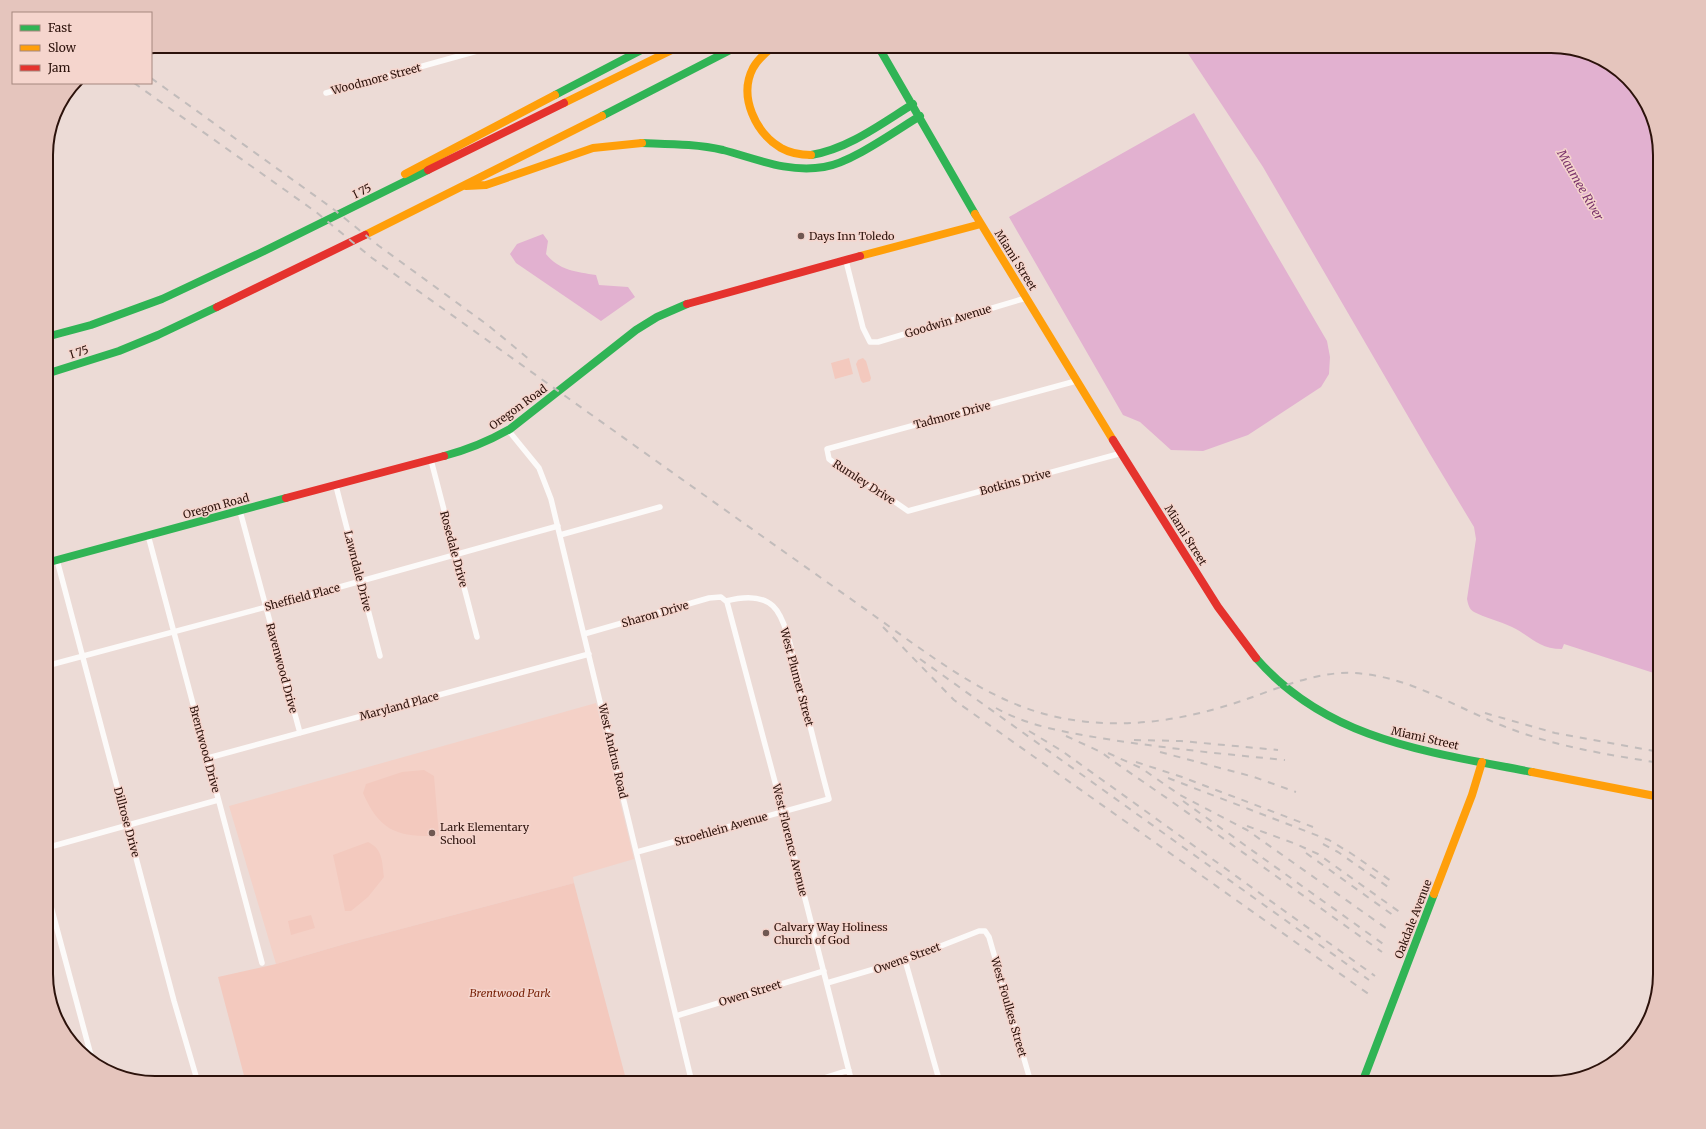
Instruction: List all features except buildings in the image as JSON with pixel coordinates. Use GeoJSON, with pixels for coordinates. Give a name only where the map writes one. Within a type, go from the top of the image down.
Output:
{"type":"FeatureCollection","features":[{"type":"Feature","properties":{"kind":"main road"},"geometry":{"type":"LineString","coordinates":[[385,191],[402,176],[636,53]]}},
{"type":"Feature","properties":{"kind":"main road","name":"I 75"},"geometry":{"type":"LineString","coordinates":[[53,335],[91,325],[162,299],[272,247],[666,53]]}},
{"type":"Feature","properties":{"kind":"main road","name":"I 75"},"geometry":{"type":"LineString","coordinates":[[53,372],[119,350],[158,335],[556,140],[724,53]]}},
{"type":"Feature","properties":{"kind":"main road"},"geometry":{"type":"LineString","coordinates":[[765,53],[751,73],[747,95],[751,113],[757,126],[768,139],[784,150],[801,155],[811,155],[825,152],[841,146],[913,104]]}},
{"type":"Feature","properties":{"kind":"main road","name":"Miami Street"},"geometry":{"type":"LineString","coordinates":[[882,53],[981,224],[1076,381],[1218,607],[1250,652],[1268,673],[1313,708],[1350,728],[1382,740],[1482,762],[1653,796]]}},
{"type":"Feature","properties":{"kind":"main road"},"geometry":{"type":"LineString","coordinates":[[462,186],[486,185],[593,148],[640,143],[678,144],[722,150],[779,166],[796,169],[825,167],[843,161],[920,116]]}},
{"type":"Feature","properties":{"kind":"main road","name":"Oregon Road"},"geometry":{"type":"LineString","coordinates":[[53,561],[240,510],[336,486],[481,445],[508,430],[643,324],[671,309],[694,301],[981,224]]}},
{"type":"Feature","properties":{"kind":"main road","name":"Oakdale Avenue"},"geometry":{"type":"LineString","coordinates":[[1365,1076],[1472,795],[1482,762]]}},
{"type":"Feature","properties":{"kind":"street","name":"Woodmore Street"},"geometry":{"type":"LineString","coordinates":[[326,93],[470,53]]}},
{"type":"Feature","properties":{"kind":"street","name":"Goodwin Avenue"},"geometry":{"type":"LineString","coordinates":[[846,261],[863,328],[870,342],[878,342],[1026,298]]}},
{"type":"Feature","properties":{"kind":"street","name":"Tadmore Drive"},"geometry":{"type":"LineString","coordinates":[[827,449],[1076,381]]}},
{"type":"Feature","properties":{"kind":"street","name":"West Andrus Road"},"geometry":{"type":"LineString","coordinates":[[508,430],[531,456],[543,475],[552,499],[690,1076]]}},
{"type":"Feature","properties":{"kind":"street","name":"Rumley Drive"},"geometry":{"type":"LineString","coordinates":[[827,449],[829,458],[837,465],[875,488],[908,511]]}},
{"type":"Feature","properties":{"kind":"street","name":"Botkins Drive"},"geometry":{"type":"LineString","coordinates":[[908,511],[1122,453]]}},
{"type":"Feature","properties":{"kind":"street","name":"Rosedale Drive"},"geometry":{"type":"LineString","coordinates":[[431,460],[477,637]]}},
{"type":"Feature","properties":{"kind":"street","name":"Lawndale Drive"},"geometry":{"type":"LineString","coordinates":[[336,486],[380,656]]}},
{"type":"Feature","properties":{"kind":"street"},"geometry":{"type":"LineString","coordinates":[[560,534],[660,507]]}},
{"type":"Feature","properties":{"kind":"street","name":"Ravenwood Drive"},"geometry":{"type":"LineString","coordinates":[[240,510],[300,733]]}},
{"type":"Feature","properties":{"kind":"street","name":"Sheffield Place"},"geometry":{"type":"LineString","coordinates":[[53,664],[558,526]]}},
{"type":"Feature","properties":{"kind":"street","name":"Brentwood Drive"},"geometry":{"type":"LineString","coordinates":[[148,535],[262,963]]}},
{"type":"Feature","properties":{"kind":"street","name":"Dillrose Drive"},"geometry":{"type":"LineString","coordinates":[[57,560],[174,1001],[196,1076]]}},
{"type":"Feature","properties":{"kind":"street","name":"Sharon Drive"},"geometry":{"type":"LineString","coordinates":[[584,634],[710,598],[716,597],[725,600]]}},
{"type":"Feature","properties":{"kind":"street","name":"West Plumer Street"},"geometry":{"type":"LineString","coordinates":[[725,600],[747,597],[762,600],[771,604],[779,614],[790,646],[829,799]]}},
{"type":"Feature","properties":{"kind":"street","name":"West Florence Avenue"},"geometry":{"type":"LineString","coordinates":[[725,600],[739,642],[850,1076]]}},
{"type":"Feature","properties":{"kind":"street","name":"Maryland Place"},"geometry":{"type":"LineString","coordinates":[[208,758],[590,654]]}},
{"type":"Feature","properties":{"kind":"street","name":"Stroehlein Avenue"},"geometry":{"type":"LineString","coordinates":[[637,852],[829,799]]}},
{"type":"Feature","properties":{"kind":"street"},"geometry":{"type":"LineString","coordinates":[[53,846],[218,800]]}},
{"type":"Feature","properties":{"kind":"street"},"geometry":{"type":"LineString","coordinates":[[53,914],[90,1052]]}},
{"type":"Feature","properties":{"kind":"street","name":"Owens Street"},"geometry":{"type":"LineString","coordinates":[[827,983],[905,960],[976,932],[985,932]]}},
{"type":"Feature","properties":{"kind":"street","name":"West Foulkes Street"},"geometry":{"type":"LineString","coordinates":[[985,932],[989,937],[1029,1076]]}},
{"type":"Feature","properties":{"kind":"street"},"geometry":{"type":"LineString","coordinates":[[905,960],[938,1076]]}},
{"type":"Feature","properties":{"kind":"street","name":"Owen Street"},"geometry":{"type":"LineString","coordinates":[[676,1016],[824,971]]}},
{"type":"Feature","properties":{"kind":"street"},"geometry":{"type":"LineString","coordinates":[[830,1076],[849,1070]]}},
{"type":"Feature","properties":{"kind":"shaded area","name":"Lark Elementary School"},"geometry":{"type":"Polygon","coordinates":[[[596,703],[634,859],[573,877],[574,883],[348,943],[276,964],[229,806],[596,703]]]}},
{"type":"Feature","properties":{"kind":"green space"},"geometry":{"type":"Polygon","coordinates":[[[849,358],[853,374],[835,379],[831,363],[849,358]]]}},
{"type":"Feature","properties":{"kind":"green space"},"geometry":{"type":"Polygon","coordinates":[[[863,358],[866,361],[871,378],[870,381],[863,383],[856,364],[858,360],[863,358]]]}},
{"type":"Feature","properties":{"kind":"green space"},"geometry":{"type":"Polygon","coordinates":[[[424,770],[434,776],[439,836],[412,835],[392,830],[376,816],[369,806],[363,793],[366,784],[402,772],[424,770]]]}},
{"type":"Feature","properties":{"kind":"green space"},"geometry":{"type":"Polygon","coordinates":[[[368,842],[377,848],[381,856],[384,877],[368,897],[351,911],[345,911],[333,855],[368,842]]]}},
{"type":"Feature","properties":{"kind":"green space","name":"Brentwood Park"},"geometry":{"type":"Polygon","coordinates":[[[574,883],[625,1076],[244,1076],[218,977],[276,964],[348,943],[574,883]]]}},
{"type":"Feature","properties":{"kind":"green space"},"geometry":{"type":"Polygon","coordinates":[[[311,915],[315,928],[291,935],[288,921],[311,915]]]}},
{"type":"Feature","properties":{"kind":"water","name":"Maumee River"},"geometry":{"type":"Polygon","coordinates":[[[1188,53],[1564,54],[1577,56],[1608,70],[1628,88],[1636,98],[1648,122],[1653,149],[1653,673],[1564,644],[1562,649],[1547,647],[1512,627],[1478,614],[1471,609],[1468,605],[1467,599],[1476,539],[1474,527],[1263,167],[1188,53]]]}},
{"type":"Feature","properties":{"kind":"water"},"geometry":{"type":"Polygon","coordinates":[[[1194,113],[1327,341],[1330,357],[1329,374],[1321,387],[1248,435],[1203,451],[1171,450],[1140,422],[1123,415],[1009,217],[1194,113]]]}},
{"type":"Feature","properties":{"kind":"water"},"geometry":{"type":"Polygon","coordinates":[[[543,234],[548,241],[546,254],[556,264],[582,273],[596,275],[599,285],[628,287],[635,297],[601,321],[516,263],[510,254],[517,244],[543,234]]]}},
{"type":"Feature","properties":{"kind":"railway"},"geometry":{"type":"LineString","coordinates":[[152,79],[332,208],[379,246],[489,326],[530,360]]}},
{"type":"Feature","properties":{"kind":"railway"},"geometry":{"type":"LineString","coordinates":[[135,84],[316,212],[372,258],[901,635],[968,680],[1003,699],[1022,707],[1066,719],[1116,723],[1142,722],[1192,715],[1217,709],[1283,686],[1325,675],[1340,673],[1375,675],[1415,687],[1511,729],[1547,741],[1566,746],[1653,762]]}},
{"type":"Feature","properties":{"kind":"railway"},"geometry":{"type":"LineString","coordinates":[[883,627],[954,700],[1370,995]]}},
{"type":"Feature","properties":{"kind":"railway"},"geometry":{"type":"LineString","coordinates":[[920,659],[1369,980]]}},
{"type":"Feature","properties":{"kind":"railway"},"geometry":{"type":"LineString","coordinates":[[996,708],[1046,728],[1123,742],[1285,760]]}},
{"type":"Feature","properties":{"kind":"railway"},"geometry":{"type":"LineString","coordinates":[[1485,713],[1555,733],[1653,751]]}},
{"type":"Feature","properties":{"kind":"railway"},"geometry":{"type":"LineString","coordinates":[[1029,731],[1062,751],[1375,976]]}},
{"type":"Feature","properties":{"kind":"railway"},"geometry":{"type":"LineString","coordinates":[[1066,736],[1101,752],[1382,952]]}},
{"type":"Feature","properties":{"kind":"railway"},"geometry":{"type":"LineString","coordinates":[[1134,740],[1181,741],[1278,750]]}},
{"type":"Feature","properties":{"kind":"railway"},"geometry":{"type":"LineString","coordinates":[[1160,752],[1254,777],[1296,792]]}},
{"type":"Feature","properties":{"kind":"railway"},"geometry":{"type":"LineString","coordinates":[[1108,753],[1141,768],[1180,795],[1247,830],[1390,931]]}},
{"type":"Feature","properties":{"kind":"railway"},"geometry":{"type":"LineString","coordinates":[[1136,762],[1182,777],[1313,827]]}},
{"type":"Feature","properties":{"kind":"railway"},"geometry":{"type":"LineString","coordinates":[[1168,778],[1329,840],[1391,881]]}},
{"type":"Feature","properties":{"kind":"railway"},"geometry":{"type":"LineString","coordinates":[[1183,801],[1386,946]]}},
{"type":"Feature","properties":{"kind":"railway"},"geometry":{"type":"LineString","coordinates":[[1247,826],[1296,844],[1318,854],[1401,913]]}},
{"type":"Feature","properties":{"kind":"railway"},"geometry":{"type":"LineString","coordinates":[[1323,844],[1338,852],[1388,887]]}},
{"type":"Feature","properties":{"kind":"railway"},"geometry":{"type":"LineString","coordinates":[[1306,853],[1397,918]]}},
{"type":"Feature","properties":{"kind":"traffic: fast"},"geometry":{"type":"LineString","coordinates":[[555,95],[636,53]]}},
{"type":"Feature","properties":{"kind":"traffic: fast"},"geometry":{"type":"LineString","coordinates":[[602,116],[724,53]]}},
{"type":"Feature","properties":{"kind":"traffic: fast"},"geometry":{"type":"LineString","coordinates":[[882,53],[975,214]]}},
{"type":"Feature","properties":{"kind":"traffic: fast"},"geometry":{"type":"LineString","coordinates":[[811,155],[825,152],[851,142],[913,104]]}},
{"type":"Feature","properties":{"kind":"traffic: fast"},"geometry":{"type":"LineString","coordinates":[[642,143],[683,145],[723,150],[785,167],[824,167],[860,153],[920,116]]}},
{"type":"Feature","properties":{"kind":"traffic: fast"},"geometry":{"type":"LineString","coordinates":[[53,335],[91,325],[162,299],[260,253],[428,170]]}},
{"type":"Feature","properties":{"kind":"traffic: fast"},"geometry":{"type":"LineString","coordinates":[[444,456],[478,445],[510,429],[636,330],[657,317],[687,304]]}},
{"type":"Feature","properties":{"kind":"traffic: fast"},"geometry":{"type":"LineString","coordinates":[[53,372],[119,351],[158,335],[217,307]]}},
{"type":"Feature","properties":{"kind":"traffic: fast"},"geometry":{"type":"LineString","coordinates":[[53,561],[286,498]]}},
{"type":"Feature","properties":{"kind":"traffic: fast"},"geometry":{"type":"LineString","coordinates":[[1256,658],[1284,686],[1315,708],[1348,725],[1383,739],[1419,749],[1532,772]]}},
{"type":"Feature","properties":{"kind":"traffic: fast"},"geometry":{"type":"LineString","coordinates":[[1365,1076],[1434,894]]}},
{"type":"Feature","properties":{"kind":"traffic: slow"},"geometry":{"type":"LineString","coordinates":[[564,103],[666,53]]}},
{"type":"Feature","properties":{"kind":"traffic: slow"},"geometry":{"type":"LineString","coordinates":[[765,53],[753,68],[749,79],[748,91],[752,113],[757,124],[764,133],[781,148],[803,155],[811,155]]}},
{"type":"Feature","properties":{"kind":"traffic: slow"},"geometry":{"type":"LineString","coordinates":[[405,174],[555,95]]}},
{"type":"Feature","properties":{"kind":"traffic: slow"},"geometry":{"type":"LineString","coordinates":[[365,235],[602,116]]}},
{"type":"Feature","properties":{"kind":"traffic: slow"},"geometry":{"type":"LineString","coordinates":[[466,186],[486,185],[593,148],[642,143]]}},
{"type":"Feature","properties":{"kind":"traffic: slow"},"geometry":{"type":"LineString","coordinates":[[975,214],[1113,440]]}},
{"type":"Feature","properties":{"kind":"traffic: slow"},"geometry":{"type":"LineString","coordinates":[[860,256],[981,224]]}},
{"type":"Feature","properties":{"kind":"traffic: slow"},"geometry":{"type":"LineString","coordinates":[[1434,894],[1472,795],[1482,762]]}},
{"type":"Feature","properties":{"kind":"traffic: slow"},"geometry":{"type":"LineString","coordinates":[[1532,772],[1653,796]]}},
{"type":"Feature","properties":{"kind":"traffic: jam"},"geometry":{"type":"LineString","coordinates":[[428,170],[564,103]]}},
{"type":"Feature","properties":{"kind":"traffic: jam"},"geometry":{"type":"LineString","coordinates":[[217,307],[365,235]]}},
{"type":"Feature","properties":{"kind":"traffic: jam"},"geometry":{"type":"LineString","coordinates":[[687,304],[860,256]]}},
{"type":"Feature","properties":{"kind":"traffic: jam"},"geometry":{"type":"LineString","coordinates":[[1113,440],[1218,607],[1256,658]]}},
{"type":"Feature","properties":{"kind":"traffic: jam"},"geometry":{"type":"LineString","coordinates":[[286,498],[444,456]]}},
{"type":"Feature","properties":{"kind":"place","name":"Days Inn Toledo"},"geometry":{"type":"Point","coordinates":[801,236]}},
{"type":"Feature","properties":{"kind":"place","name":"Lark Elementary School"},"geometry":{"type":"Point","coordinates":[432,833]}},
{"type":"Feature","properties":{"kind":"place","name":"Calvary Way Holiness Church of God"},"geometry":{"type":"Point","coordinates":[766,933]}}]}
